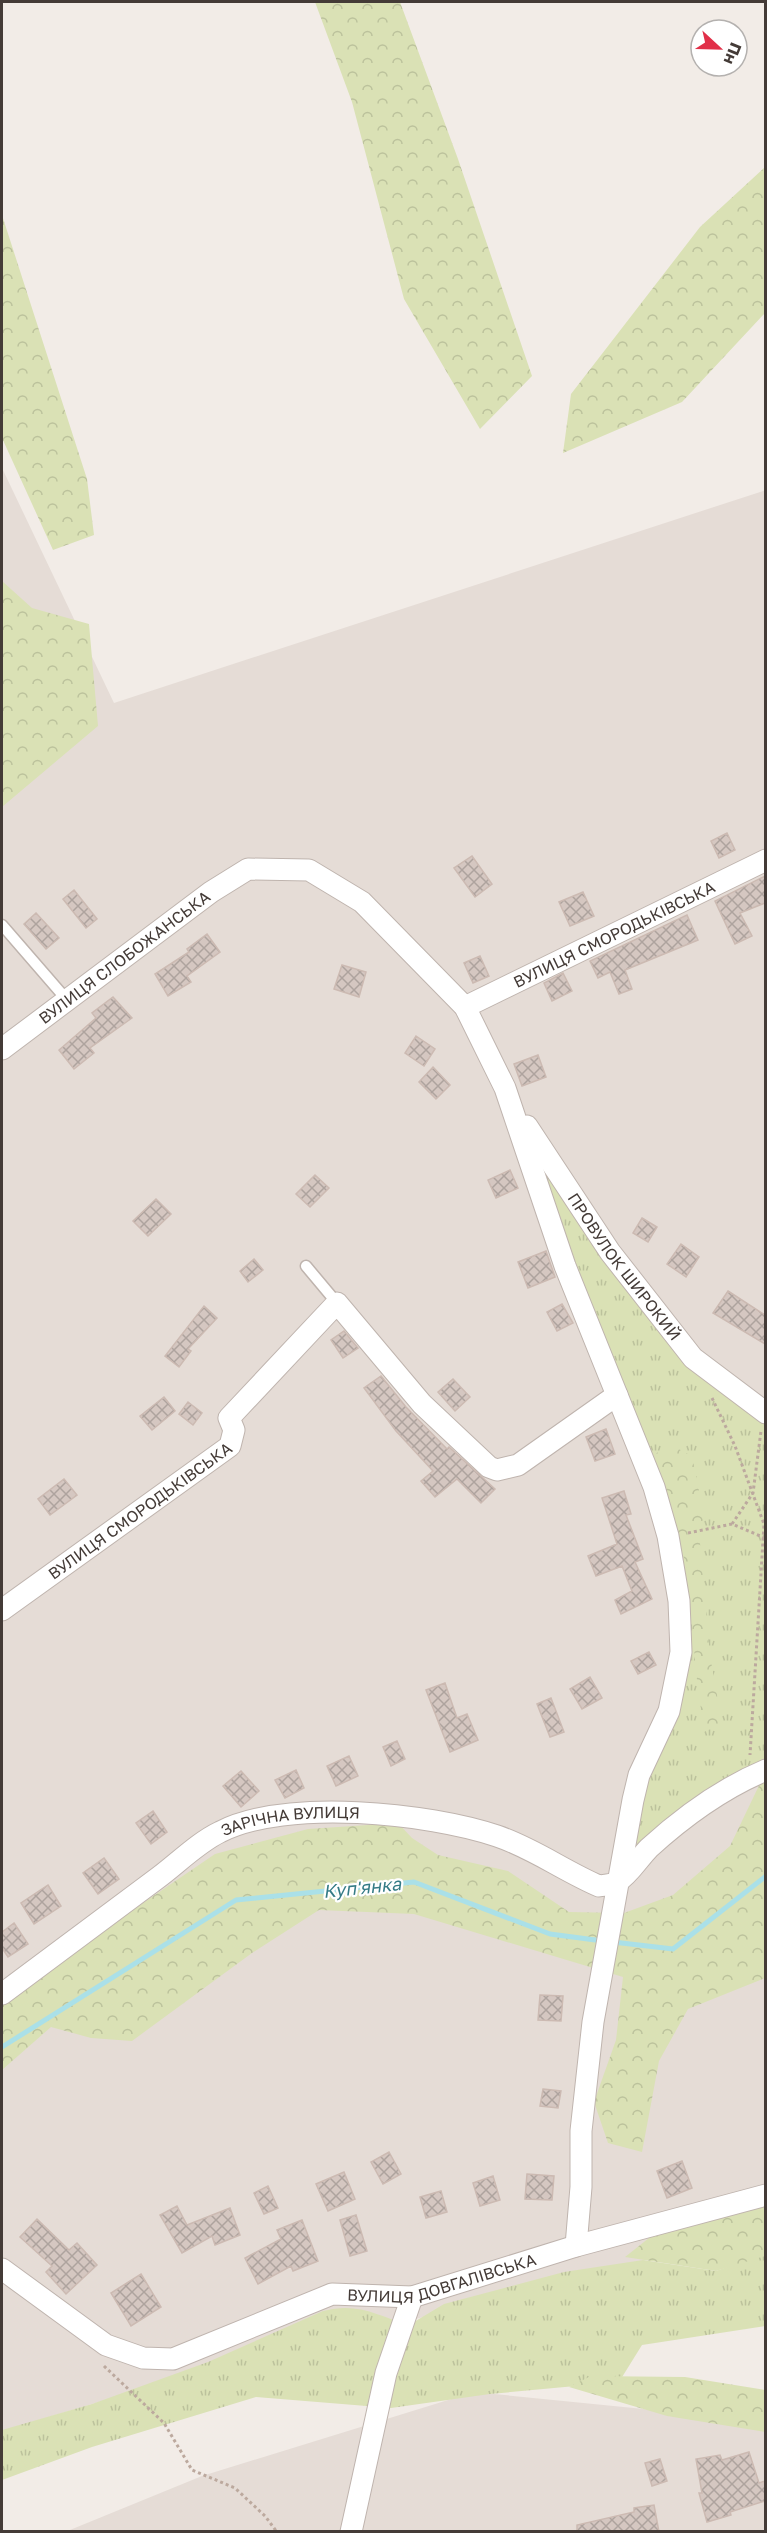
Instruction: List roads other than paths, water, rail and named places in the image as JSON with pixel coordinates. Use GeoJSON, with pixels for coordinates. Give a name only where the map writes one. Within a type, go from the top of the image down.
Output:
{"type":"FeatureCollection","features":[{"type":"Feature","properties":{"kind":"street","name":"ВУЛИЦЯ СМОРОДЬКІВСЬКА"},"geometry":{"type":"LineString","coordinates":[[465,1007],[765,860]]}},
{"type":"Feature","properties":{"kind":"street","name":"ВУЛИЦЯ СЛОБОЖАНСЬКА"},"geometry":{"type":"LineString","coordinates":[[2,1049],[211,892],[248,868],[309,870],[362,902],[465,1007]]}},
{"type":"Feature","properties":{"kind":"street"},"geometry":{"type":"LineString","coordinates":[[465,1007],[509,1098],[565,1266],[654,1487],[668,1536],[679,1600],[681,1652],[669,1711],[639,1775],[594,2022],[581,2131],[581,2187],[576,2246]]}},
{"type":"Feature","properties":{"kind":"street","name":"ПРОВУЛОК ШИРОКИЙ"},"geometry":{"type":"LineString","coordinates":[[509,1098],[610,1252],[693,1358],[765,1413]]}},
{"type":"Feature","properties":{"kind":"street","name":"ВУЛИЦЯ СМОРОДЬКІВСЬКА"},"geometry":{"type":"LineString","coordinates":[[2,1610],[230,1446],[234,1430],[229,1418],[337,1303]]}},
{"type":"Feature","properties":{"kind":"street"},"geometry":{"type":"LineString","coordinates":[[337,1303],[422,1404],[489,1467],[497,1470],[518,1465],[617,1395]]}},
{"type":"Feature","properties":{"kind":"street"},"geometry":{"type":"LineString","coordinates":[[618,1882],[648,1849],[681,1822],[757,1774]]}},
{"type":"Feature","properties":{"kind":"street","name":"ЗАРІЧНА ВУЛИЦЯ"},"geometry":{"type":"LineString","coordinates":[[2,1994],[220,1832],[268,1818],[323,1810],[409,1818],[470,1828],[498,1836],[535,1852],[599,1886],[618,1882]]}},
{"type":"Feature","properties":{"kind":"street","name":"ВУЛИЦЯ ДОВГАЛІВСЬКА"},"geometry":{"type":"LineString","coordinates":[[2,2269],[106,2345],[143,2358],[173,2359],[332,2294],[412,2297],[576,2246],[765,2195]]}},
{"type":"Feature","properties":{"kind":"street"},"geometry":{"type":"LineString","coordinates":[[351,2532],[386,2373],[412,2297]]}},
{"type":"Feature","properties":{"kind":"lane"},"geometry":{"type":"LineString","coordinates":[[2,925],[67,1000]]}},
{"type":"Feature","properties":{"kind":"lane"},"geometry":{"type":"LineString","coordinates":[[306,1266],[337,1303]]}},
{"type":"Feature","properties":{"kind":"waterway","name":"Куп'янка"},"geometry":{"type":"LineString","coordinates":[[613,1942],[673,1949],[766,1876]]}},
{"type":"Feature","properties":{"kind":"waterway","name":"Куп'янка"},"geometry":{"type":"LineString","coordinates":[[2,2047],[236,1900],[414,1882],[550,1934],[603,1941]]}}]}
